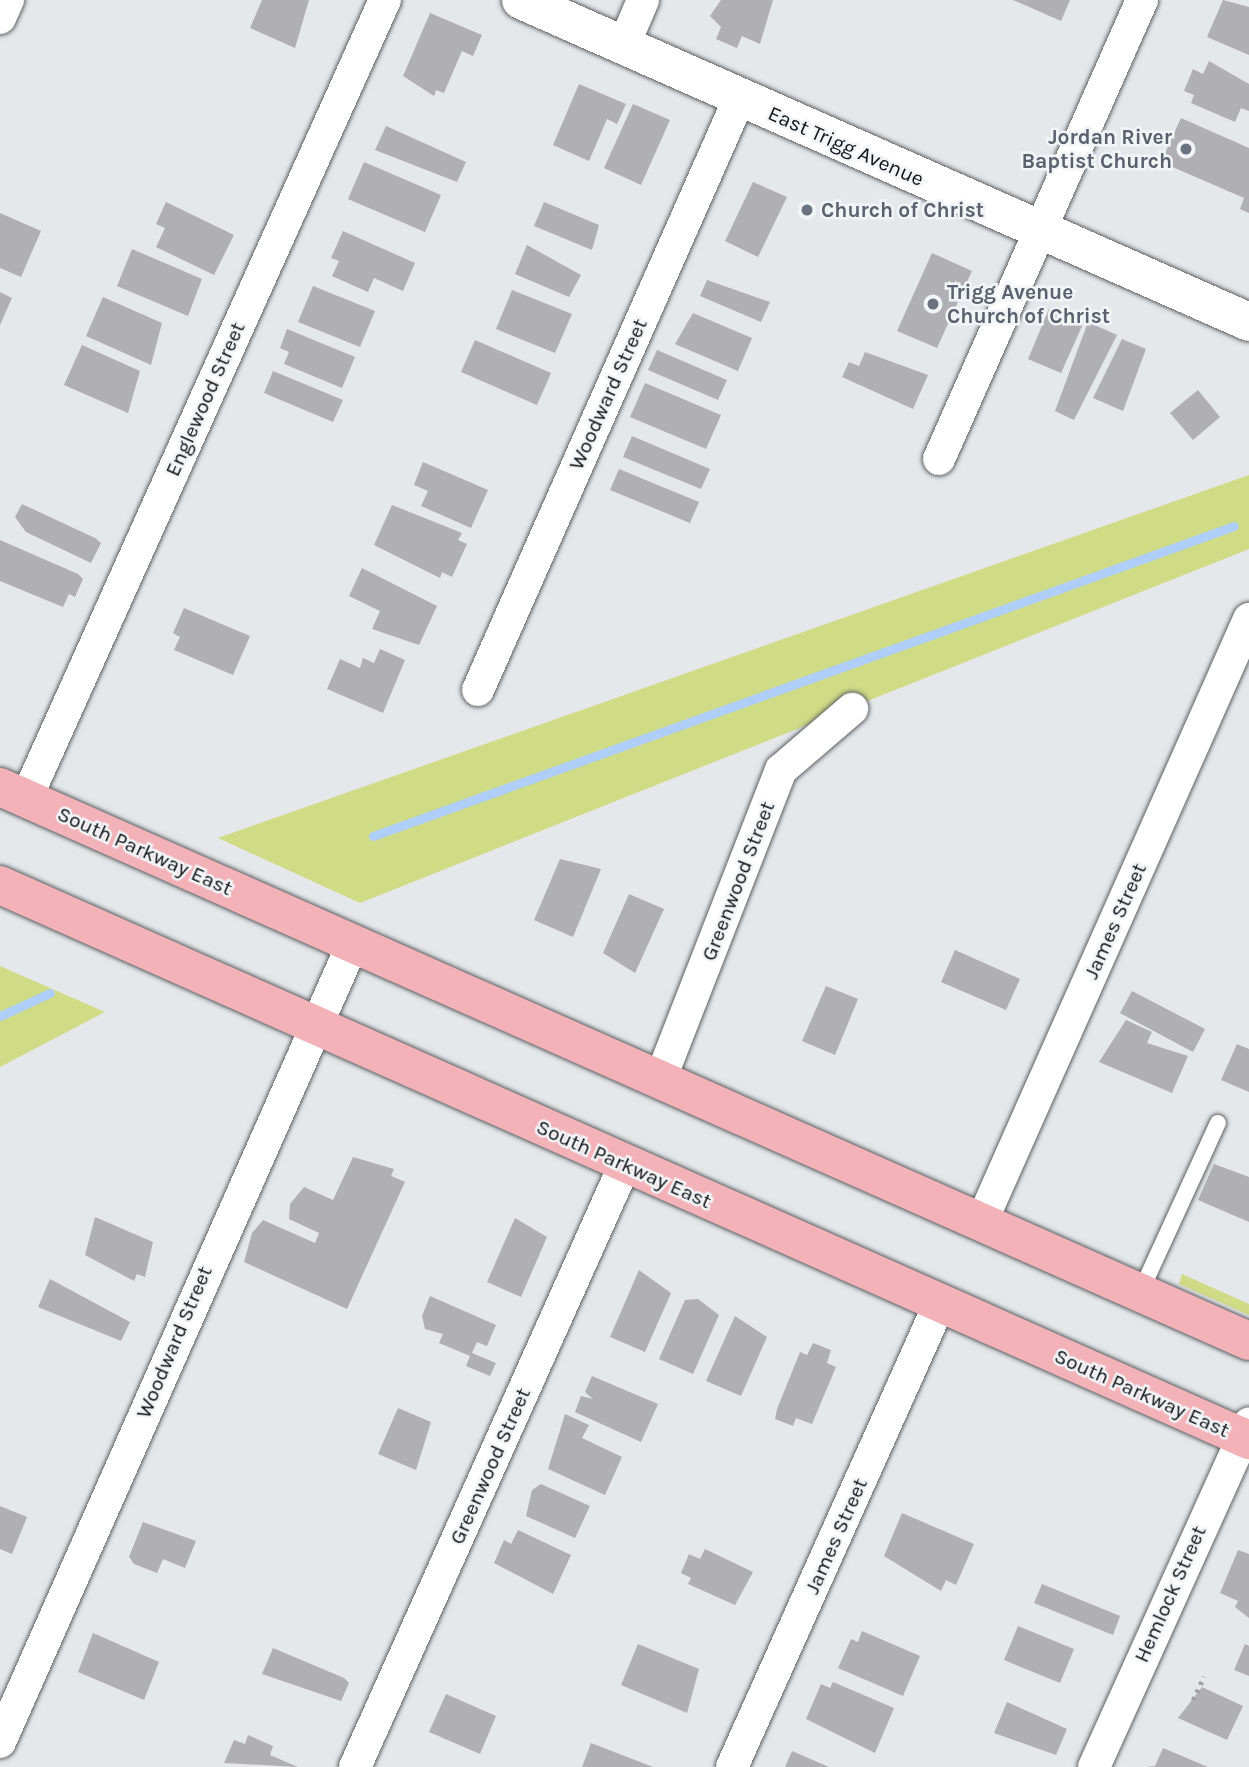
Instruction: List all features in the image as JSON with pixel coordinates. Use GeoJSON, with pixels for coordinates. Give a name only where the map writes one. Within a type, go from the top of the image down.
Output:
{"type":"FeatureCollection","features":[{"type":"Feature","properties":{"kind":"main road","name":"South Parkway East"},"geometry":{"type":"LineString","coordinates":[[13,793],[1249,1341]]}},
{"type":"Feature","properties":{"kind":"main road","name":"South Parkway East"},"geometry":{"type":"LineString","coordinates":[[0,885],[313,1022],[939,1305],[1247,1433]]}},
{"type":"Feature","properties":{"kind":"street"},"geometry":{"type":"LineString","coordinates":[[0,18],[8,0]]}},
{"type":"Feature","properties":{"kind":"street","name":"Englewood Street"},"geometry":{"type":"LineString","coordinates":[[13,793],[385,0]]}},
{"type":"Feature","properties":{"kind":"street","name":"East Trigg Avenue"},"geometry":{"type":"LineString","coordinates":[[521,0],[738,99],[1040,231],[1240,311]]}},
{"type":"Feature","properties":{"kind":"street"},"geometry":{"type":"LineString","coordinates":[[623,47],[643,0]]}},
{"type":"Feature","properties":{"kind":"street"},"geometry":{"type":"LineString","coordinates":[[939,459],[1142,0]]}},
{"type":"Feature","properties":{"kind":"street","name":"Woodward Street"},"geometry":{"type":"LineString","coordinates":[[478,690],[738,99]]}},
{"type":"Feature","properties":{"kind":"street","name":"James Street"},"geometry":{"type":"LineString","coordinates":[[981,1223],[1249,619]]}},
{"type":"Feature","properties":{"kind":"street","name":"Greenwood Street"},"geometry":{"type":"LineString","coordinates":[[660,1080],[781,770],[852,709]]}},
{"type":"Feature","properties":{"kind":"street","name":"Woodward Street"},"geometry":{"type":"LineString","coordinates":[[0,1742],[313,1022],[353,943]]}},
{"type":"Feature","properties":{"kind":"street","name":"Greenwood Street"},"geometry":{"type":"LineString","coordinates":[[355,1767],[625,1164]]}},
{"type":"Feature","properties":{"kind":"street","name":"James Street"},"geometry":{"type":"LineString","coordinates":[[732,1767],[939,1305]]}},
{"type":"Feature","properties":{"kind":"street","name":"Hemlock Street"},"geometry":{"type":"LineString","coordinates":[[1094,1767],[1247,1433]]}},
{"type":"Feature","properties":{"kind":"lane"},"geometry":{"type":"LineString","coordinates":[[1140,1293],[1218,1123]]}},
{"type":"Feature","properties":{"kind":"path"},"geometry":{"type":"LineString","coordinates":[[1193,1700],[1204,1676]]}},
{"type":"Feature","properties":{"kind":"green space"},"geometry":{"type":"Polygon","coordinates":[[[1249,475],[1249,549],[360,903],[218,838],[1249,475]]]}},
{"type":"Feature","properties":{"kind":"green space"},"geometry":{"type":"Polygon","coordinates":[[[0,966],[105,1012],[0,1067],[0,966]]]}},
{"type":"Feature","properties":{"kind":"green space"},"geometry":{"type":"Polygon","coordinates":[[[1182,1274],[1249,1304],[1249,1315],[1179,1284],[1182,1274]]]}},
{"type":"Feature","properties":{"kind":"building"},"geometry":{"type":"Polygon","coordinates":[[[262,0],[309,0],[295,48],[250,28],[262,0]]]}},
{"type":"Feature","properties":{"kind":"building"},"geometry":{"type":"Polygon","coordinates":[[[721,0],[773,0],[760,44],[742,36],[737,48],[716,39],[721,27],[710,16],[721,0]]]}},
{"type":"Feature","properties":{"kind":"building"},"geometry":{"type":"Polygon","coordinates":[[[1013,0],[1070,0],[1061,21],[1013,0]]]}},
{"type":"Feature","properties":{"kind":"building"},"geometry":{"type":"Polygon","coordinates":[[[1223,0],[1249,7],[1249,55],[1207,37],[1223,0]]]}},
{"type":"Feature","properties":{"kind":"building"},"geometry":{"type":"Polygon","coordinates":[[[430,13],[482,35],[473,56],[462,51],[444,93],[436,90],[434,96],[403,76],[430,13]]]}},
{"type":"Feature","properties":{"kind":"building"},"geometry":{"type":"Polygon","coordinates":[[[1209,61],[1249,84],[1249,111],[1241,108],[1235,122],[1191,103],[1194,95],[1184,91],[1193,69],[1203,74],[1209,61]]]}},
{"type":"Feature","properties":{"kind":"building"},"geometry":{"type":"Polygon","coordinates":[[[579,84],[626,104],[617,124],[607,119],[589,161],[553,145],[579,84]]]}},
{"type":"Feature","properties":{"kind":"building"},"geometry":{"type":"Polygon","coordinates":[[[633,104],[670,120],[641,185],[604,168],[633,104]]]}},
{"type":"Feature","properties":{"kind":"building"},"geometry":{"type":"Polygon","coordinates":[[[1181,118],[1249,148],[1249,213],[1240,209],[1244,198],[1161,162],[1181,118]]]}},
{"type":"Feature","properties":{"kind":"building"},"geometry":{"type":"Polygon","coordinates":[[[386,126],[466,162],[457,182],[375,150],[386,126]]]}},
{"type":"Feature","properties":{"kind":"building"},"geometry":{"type":"Polygon","coordinates":[[[364,162],[441,195],[425,232],[348,199],[364,162]]]}},
{"type":"Feature","properties":{"kind":"building"},"geometry":{"type":"Polygon","coordinates":[[[753,182],[787,197],[758,257],[725,241],[753,182]]]}},
{"type":"Feature","properties":{"kind":"building"},"geometry":{"type":"Polygon","coordinates":[[[166,202],[234,235],[214,275],[156,247],[165,228],[156,224],[166,202]]]}},
{"type":"Feature","properties":{"kind":"building"},"geometry":{"type":"Polygon","coordinates":[[[544,202],[599,225],[592,250],[534,226],[544,202]]]}},
{"type":"Feature","properties":{"kind":"building"},"geometry":{"type":"Polygon","coordinates":[[[0,213],[41,231],[21,277],[0,268],[0,213]]]}},
{"type":"Feature","properties":{"kind":"building"},"geometry":{"type":"Polygon","coordinates":[[[343,231],[415,263],[403,291],[374,278],[368,292],[332,276],[339,261],[331,258],[343,231]]]}},
{"type":"Feature","properties":{"kind":"building"},"geometry":{"type":"Polygon","coordinates":[[[527,245],[581,275],[569,297],[515,274],[527,245]]]}},
{"type":"Feature","properties":{"kind":"building"},"geometry":{"type":"Polygon","coordinates":[[[132,249],[202,279],[188,316],[117,286],[132,249]]]}},
{"type":"Feature","properties":{"kind":"building"},"geometry":{"type":"Polygon","coordinates":[[[932,253],[972,271],[937,348],[897,331],[932,253]]]}},
{"type":"Feature","properties":{"kind":"building"},"geometry":{"type":"Polygon","coordinates":[[[707,280],[770,302],[761,322],[700,296],[707,280]]]}},
{"type":"Feature","properties":{"kind":"building"},"geometry":{"type":"Polygon","coordinates":[[[313,286],[375,311],[360,347],[298,322],[313,286]]]}},
{"type":"Feature","properties":{"kind":"building"},"geometry":{"type":"Polygon","coordinates":[[[512,290],[572,314],[555,353],[496,329],[512,290]]]}},
{"type":"Feature","properties":{"kind":"building"},"geometry":{"type":"Polygon","coordinates":[[[0,292],[12,298],[0,325],[0,292]]]}},
{"type":"Feature","properties":{"kind":"building"},"geometry":{"type":"Polygon","coordinates":[[[103,297],[162,323],[151,365],[86,336],[103,297]]]}},
{"type":"Feature","properties":{"kind":"building"},"geometry":{"type":"Polygon","coordinates":[[[1049,309],[1083,324],[1061,373],[1028,359],[1049,309]]]}},
{"type":"Feature","properties":{"kind":"building"},"geometry":{"type":"Polygon","coordinates":[[[693,313],[752,338],[738,371],[675,344],[693,313]]]}},
{"type":"Feature","properties":{"kind":"building"},"geometry":{"type":"Polygon","coordinates":[[[1088,322],[1117,335],[1074,420],[1055,411],[1088,322]]]}},
{"type":"Feature","properties":{"kind":"building"},"geometry":{"type":"Polygon","coordinates":[[[287,329],[355,357],[342,388],[284,364],[289,352],[280,348],[287,329]]]}},
{"type":"Feature","properties":{"kind":"building"},"geometry":{"type":"Polygon","coordinates":[[[1122,339],[1146,349],[1123,411],[1093,398],[1122,339]]]}},
{"type":"Feature","properties":{"kind":"building"},"geometry":{"type":"Polygon","coordinates":[[[475,340],[551,373],[537,405],[461,372],[475,340]]]}},
{"type":"Feature","properties":{"kind":"building"},"geometry":{"type":"Polygon","coordinates":[[[82,345],[140,371],[128,413],[64,385],[82,345]]]}},
{"type":"Feature","properties":{"kind":"building"},"geometry":{"type":"Polygon","coordinates":[[[657,350],[727,380],[718,400],[648,370],[657,350]]]}},
{"type":"Feature","properties":{"kind":"building"},"geometry":{"type":"Polygon","coordinates":[[[865,352],[928,375],[913,409],[842,377],[849,362],[859,366],[865,352]]]}},
{"type":"Feature","properties":{"kind":"building"},"geometry":{"type":"Polygon","coordinates":[[[273,371],[343,400],[333,422],[264,393],[273,371]]]}},
{"type":"Feature","properties":{"kind":"building"},"geometry":{"type":"Polygon","coordinates":[[[645,383],[721,415],[706,449],[630,417],[645,383]]]}},
{"type":"Feature","properties":{"kind":"building"},"geometry":{"type":"Polygon","coordinates":[[[1198,390],[1220,417],[1193,440],[1170,413],[1198,390]]]}},
{"type":"Feature","properties":{"kind":"building"},"geometry":{"type":"Polygon","coordinates":[[[632,436],[710,469],[701,489],[623,457],[632,436]]]}},
{"type":"Feature","properties":{"kind":"building"},"geometry":{"type":"Polygon","coordinates":[[[423,462],[488,490],[471,528],[421,506],[428,491],[414,485],[423,462]]]}},
{"type":"Feature","properties":{"kind":"building"},"geometry":{"type":"Polygon","coordinates":[[[619,469],[699,502],[690,523],[610,490],[619,469]]]}},
{"type":"Feature","properties":{"kind":"building"},"geometry":{"type":"Polygon","coordinates":[[[22,504],[101,543],[91,563],[26,532],[15,517],[22,504]]]}},
{"type":"Feature","properties":{"kind":"building"},"geometry":{"type":"Polygon","coordinates":[[[392,505],[462,533],[458,540],[467,544],[452,577],[442,572],[440,578],[374,545],[392,505]]]}},
{"type":"Feature","properties":{"kind":"building"},"geometry":{"type":"Polygon","coordinates":[[[0,540],[78,574],[83,579],[75,597],[69,594],[63,607],[0,581],[0,540]]]}},
{"type":"Feature","properties":{"kind":"building"},"geometry":{"type":"Polygon","coordinates":[[[362,568],[437,606],[419,645],[372,629],[380,611],[349,596],[362,568]]]}},
{"type":"Feature","properties":{"kind":"building"},"geometry":{"type":"Polygon","coordinates":[[[184,608],[250,636],[233,675],[174,650],[180,637],[173,633],[184,608]]]}},
{"type":"Feature","properties":{"kind":"building"},"geometry":{"type":"Polygon","coordinates":[[[380,649],[405,660],[383,713],[327,689],[340,659],[360,668],[363,658],[374,663],[380,649]]]}},
{"type":"Feature","properties":{"kind":"building"},"geometry":{"type":"Polygon","coordinates":[[[560,859],[601,869],[573,937],[534,920],[560,859]]]}},
{"type":"Feature","properties":{"kind":"building"},"geometry":{"type":"Polygon","coordinates":[[[629,894],[664,909],[635,973],[603,953],[629,894]]]}},
{"type":"Feature","properties":{"kind":"building"},"geometry":{"type":"Polygon","coordinates":[[[955,950],[1020,979],[1006,1010],[941,982],[955,950]]]}},
{"type":"Feature","properties":{"kind":"building"},"geometry":{"type":"Polygon","coordinates":[[[826,986],[858,999],[835,1055],[802,1041],[826,986]]]}},
{"type":"Feature","properties":{"kind":"building"},"geometry":{"type":"Polygon","coordinates":[[[1132,991],[1205,1029],[1193,1052],[1120,1013],[1132,991]]]}},
{"type":"Feature","properties":{"kind":"building"},"geometry":{"type":"Polygon","coordinates":[[[1126,1020],[1152,1032],[1147,1043],[1188,1056],[1172,1093],[1099,1062],[1126,1020]]]}},
{"type":"Feature","properties":{"kind":"building"},"geometry":{"type":"Polygon","coordinates":[[[1237,1044],[1249,1049],[1249,1092],[1221,1080],[1237,1044]]]}},
{"type":"Feature","properties":{"kind":"building"},"geometry":{"type":"Polygon","coordinates":[[[353,1157],[394,1169],[391,1176],[405,1182],[347,1309],[244,1262],[252,1233],[263,1220],[315,1243],[319,1233],[289,1219],[290,1204],[304,1187],[333,1200],[353,1157]]]}},
{"type":"Feature","properties":{"kind":"building"},"geometry":{"type":"Polygon","coordinates":[[[1214,1164],[1249,1177],[1249,1222],[1198,1200],[1214,1164]]]}},
{"type":"Feature","properties":{"kind":"building"},"geometry":{"type":"Polygon","coordinates":[[[95,1217],[153,1242],[145,1277],[137,1274],[134,1281],[85,1255],[95,1217]]]}},
{"type":"Feature","properties":{"kind":"building"},"geometry":{"type":"Polygon","coordinates":[[[515,1218],[547,1237],[521,1297],[487,1282],[515,1218]]]}},
{"type":"Feature","properties":{"kind":"building"},"geometry":{"type":"Polygon","coordinates":[[[639,1270],[671,1293],[645,1352],[610,1337],[639,1270]]]}},
{"type":"Feature","properties":{"kind":"building"},"geometry":{"type":"Polygon","coordinates":[[[50,1279],[130,1322],[121,1341],[38,1307],[50,1279]]]}},
{"type":"Feature","properties":{"kind":"building"},"geometry":{"type":"Polygon","coordinates":[[[430,1296],[496,1325],[487,1346],[477,1342],[472,1353],[496,1363],[490,1376],[466,1366],[470,1356],[439,1343],[443,1334],[425,1329],[422,1316],[430,1296]]]}},
{"type":"Feature","properties":{"kind":"building"},"geometry":{"type":"Polygon","coordinates":[[[698,1299],[719,1315],[693,1374],[659,1359],[685,1300],[698,1299]]]}},
{"type":"Feature","properties":{"kind":"building"},"geometry":{"type":"Polygon","coordinates":[[[735,1316],[767,1337],[741,1396],[706,1381],[735,1316]]]}},
{"type":"Feature","properties":{"kind":"building"},"geometry":{"type":"Polygon","coordinates":[[[813,1343],[831,1350],[827,1363],[836,1367],[812,1424],[796,1418],[793,1426],[775,1419],[777,1409],[800,1352],[807,1355],[813,1343]]]}},
{"type":"Feature","properties":{"kind":"building"},"geometry":{"type":"Polygon","coordinates":[[[592,1376],[658,1404],[641,1442],[575,1412],[581,1396],[593,1399],[585,1392],[592,1376]]]}},
{"type":"Feature","properties":{"kind":"building"},"geometry":{"type":"Polygon","coordinates":[[[398,1408],[431,1422],[416,1470],[378,1454],[398,1408]]]}},
{"type":"Feature","properties":{"kind":"building"},"geometry":{"type":"Polygon","coordinates":[[[565,1414],[589,1425],[582,1438],[622,1457],[605,1495],[548,1469],[565,1414]]]}},
{"type":"Feature","properties":{"kind":"building"},"geometry":{"type":"Polygon","coordinates":[[[541,1484],[590,1506],[575,1538],[526,1516],[532,1490],[541,1484]]]}},
{"type":"Feature","properties":{"kind":"building"},"geometry":{"type":"Polygon","coordinates":[[[0,1506],[27,1517],[12,1554],[0,1549],[0,1506]]]}},
{"type":"Feature","properties":{"kind":"building"},"geometry":{"type":"Polygon","coordinates":[[[902,1513],[974,1544],[956,1585],[946,1580],[941,1591],[884,1556],[902,1513]]]}},
{"type":"Feature","properties":{"kind":"building"},"geometry":{"type":"Polygon","coordinates":[[[143,1522],[196,1541],[185,1568],[163,1559],[157,1573],[134,1564],[129,1557],[143,1522]]]}},
{"type":"Feature","properties":{"kind":"building"},"geometry":{"type":"Polygon","coordinates":[[[518,1530],[571,1555],[553,1594],[494,1563],[504,1540],[511,1544],[518,1530]]]}},
{"type":"Feature","properties":{"kind":"building"},"geometry":{"type":"Polygon","coordinates":[[[705,1549],[753,1572],[735,1605],[688,1584],[691,1578],[681,1573],[689,1554],[700,1559],[705,1549]]]}},
{"type":"Feature","properties":{"kind":"building"},"geometry":{"type":"Polygon","coordinates":[[[1238,1550],[1249,1554],[1249,1618],[1235,1607],[1238,1601],[1220,1593],[1238,1550]]]}},
{"type":"Feature","properties":{"kind":"building"},"geometry":{"type":"Polygon","coordinates":[[[1042,1584],[1120,1616],[1113,1635],[1034,1603],[1042,1584]]]}},
{"type":"Feature","properties":{"kind":"building"},"geometry":{"type":"Polygon","coordinates":[[[1018,1626],[1074,1649],[1060,1683],[1004,1660],[1018,1626]]]}},
{"type":"Feature","properties":{"kind":"building"},"geometry":{"type":"Polygon","coordinates":[[[862,1631],[920,1656],[903,1696],[838,1668],[851,1639],[858,1642],[862,1631]]]}},
{"type":"Feature","properties":{"kind":"building"},"geometry":{"type":"Polygon","coordinates":[[[93,1633],[159,1662],[144,1700],[78,1672],[93,1633]]]}},
{"type":"Feature","properties":{"kind":"building"},"geometry":{"type":"Polygon","coordinates":[[[638,1644],[699,1669],[687,1713],[621,1685],[638,1644]]]}},
{"type":"Feature","properties":{"kind":"building"},"geometry":{"type":"Polygon","coordinates":[[[1245,1644],[1249,1646],[1249,1676],[1234,1670],[1245,1644]]]}},
{"type":"Feature","properties":{"kind":"building"},"geometry":{"type":"Polygon","coordinates":[[[273,1648],[344,1678],[349,1683],[341,1701],[262,1674],[273,1648]]]}},
{"type":"Feature","properties":{"kind":"building"},"geometry":{"type":"Polygon","coordinates":[[[833,1682],[894,1708],[875,1753],[806,1719],[821,1684],[830,1688],[833,1682]]]}},
{"type":"Feature","properties":{"kind":"building"},"geometry":{"type":"Polygon","coordinates":[[[1202,1687],[1243,1706],[1227,1740],[1178,1718],[1202,1687]]]}},
{"type":"Feature","properties":{"kind":"building"},"geometry":{"type":"Polygon","coordinates":[[[446,1694],[496,1716],[480,1754],[429,1732],[446,1694]]]}},
{"type":"Feature","properties":{"kind":"building"},"geometry":{"type":"Polygon","coordinates":[[[1007,1702],[1067,1729],[1056,1755],[994,1733],[1007,1702]]]}},
{"type":"Feature","properties":{"kind":"building"},"geometry":{"type":"Polygon","coordinates":[[[248,1735],[273,1746],[270,1755],[298,1767],[224,1763],[234,1740],[245,1744],[248,1735]]]}},
{"type":"Feature","properties":{"kind":"building"},"geometry":{"type":"Polygon","coordinates":[[[591,1743],[653,1767],[582,1767],[591,1743]]]}},
{"type":"Feature","properties":{"kind":"building"},"geometry":{"type":"Polygon","coordinates":[[[1163,1748],[1208,1767],[1146,1767],[1155,1766],[1163,1748]]]}},
{"type":"Feature","properties":{"kind":"building"},"geometry":{"type":"Polygon","coordinates":[[[792,1751],[829,1767],[785,1767],[792,1751]]]}},
{"type":"Feature","properties":{"kind":"waterway"},"geometry":{"type":"LineString","coordinates":[[373,836],[1234,526]]}},
{"type":"Feature","properties":{"kind":"waterway"},"geometry":{"type":"LineString","coordinates":[[0,1016],[50,993]]}},
{"type":"Feature","properties":{"kind":"place","name":"Jordan River Baptist Church"},"geometry":{"type":"Point","coordinates":[1186,149]}},
{"type":"Feature","properties":{"kind":"place","name":"Church of Christ"},"geometry":{"type":"Point","coordinates":[807,210]}},
{"type":"Feature","properties":{"kind":"place","name":"Trigg Avenue Church of Christ"},"geometry":{"type":"Point","coordinates":[933,304]}}]}
